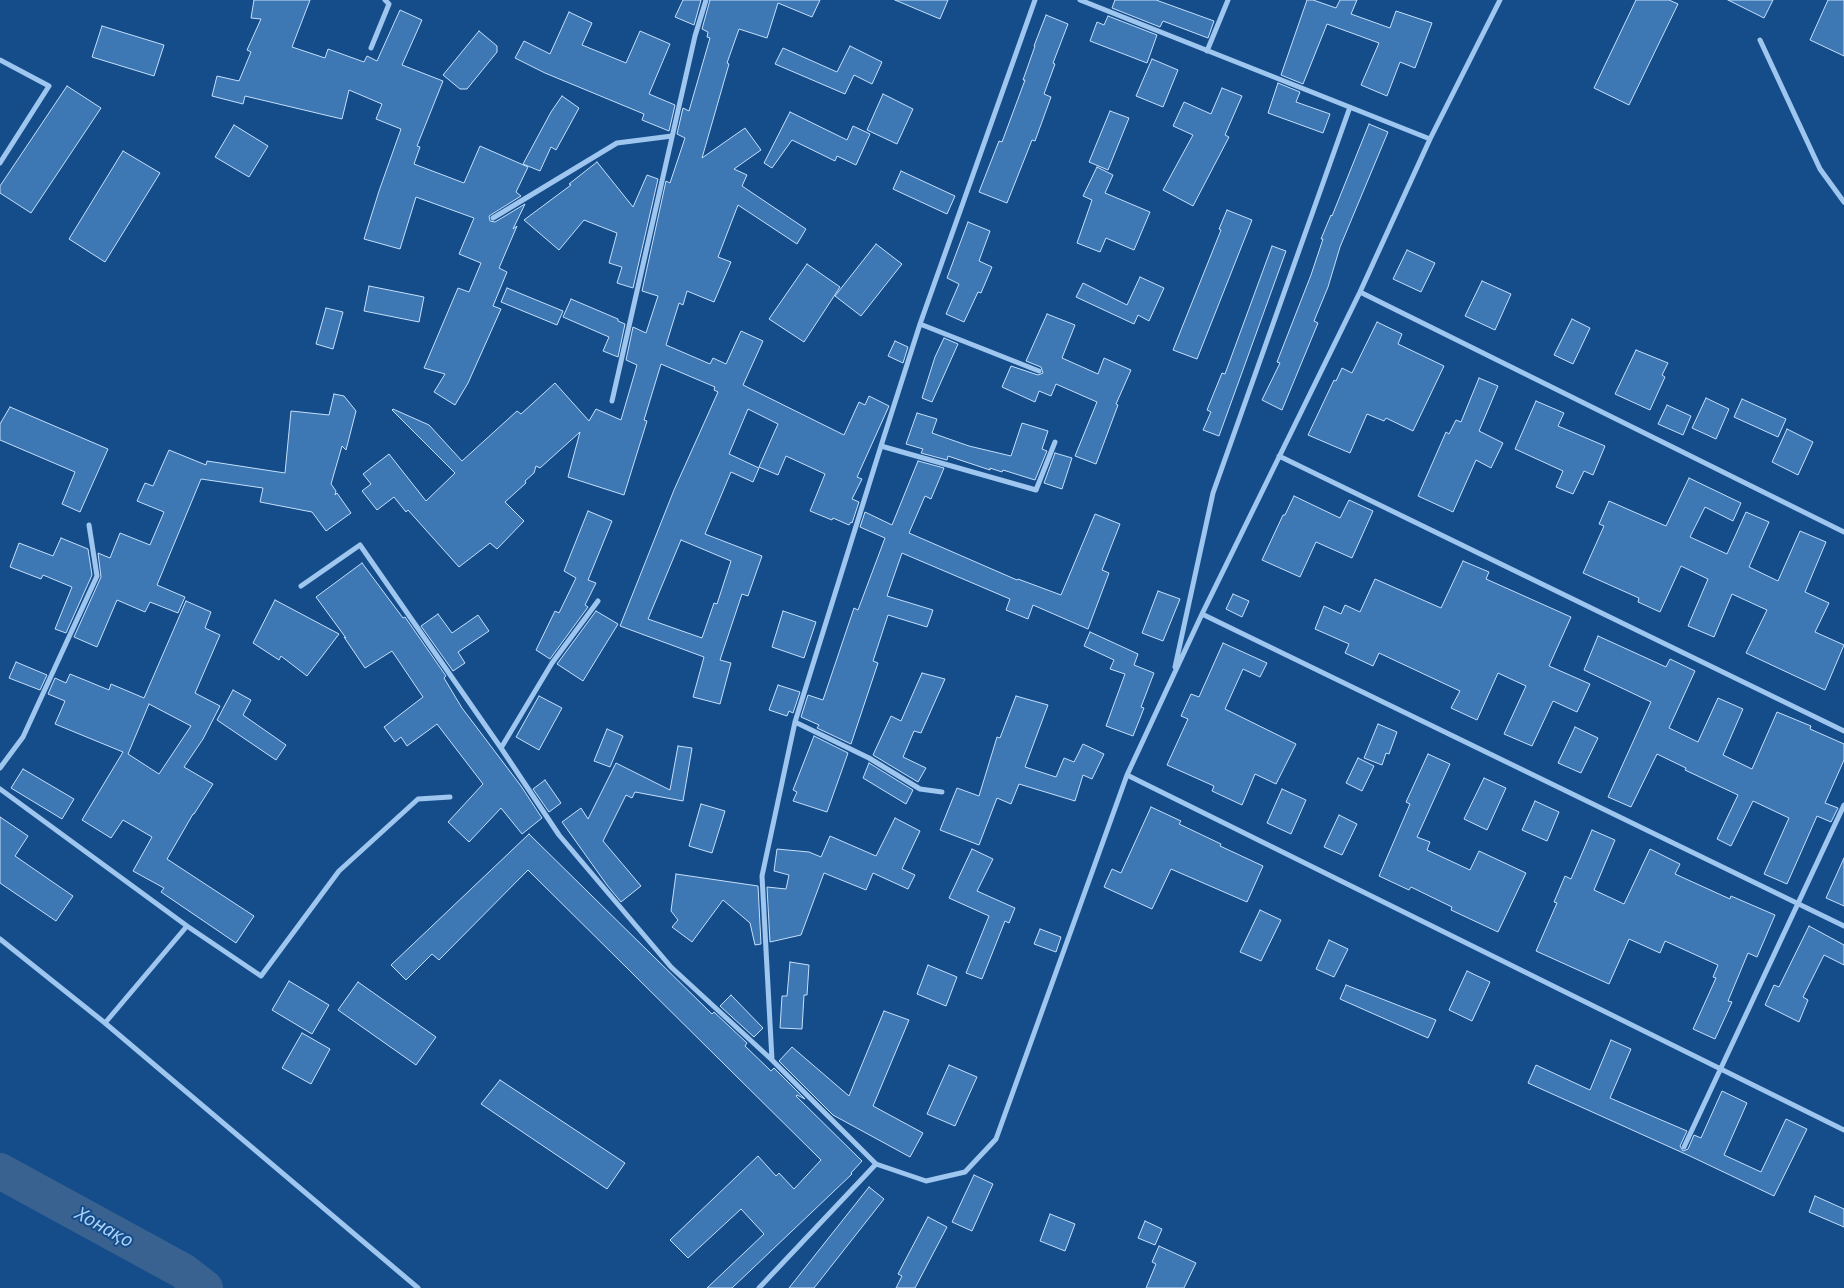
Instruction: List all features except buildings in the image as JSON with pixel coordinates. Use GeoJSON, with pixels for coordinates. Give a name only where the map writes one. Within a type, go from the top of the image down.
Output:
{"type":"FeatureCollection","features":[{"type":"Feature","properties":{"kind":"street"},"geometry":{"type":"LineString","coordinates":[[371,48],[389,4],[385,0]]}},
{"type":"Feature","properties":{"kind":"street"},"geometry":{"type":"LineString","coordinates":[[612,401],[695,36],[706,0]]}},
{"type":"Feature","properties":{"kind":"street"},"geometry":{"type":"LineString","coordinates":[[772,1060],[762,876],[795,722],[920,324],[1035,0]]}},
{"type":"Feature","properties":{"kind":"street"},"geometry":{"type":"LineString","coordinates":[[1080,0],[1430,139]]}},
{"type":"Feature","properties":{"kind":"street"},"geometry":{"type":"LineString","coordinates":[[1207,51],[1228,0]]}},
{"type":"Feature","properties":{"kind":"street"},"geometry":{"type":"LineString","coordinates":[[301,586],[360,545],[559,835],[671,967],[772,1060],[876,1164],[926,1181],[965,1172],[996,1140],[1127,776],[1172,677],[1360,292],[1430,139],[1500,0]]}},
{"type":"Feature","properties":{"kind":"street"},"geometry":{"type":"LineString","coordinates":[[1760,40],[1820,169],[1844,202]]}},
{"type":"Feature","properties":{"kind":"street"},"geometry":{"type":"LineString","coordinates":[[0,60],[49,86],[0,162]]}},
{"type":"Feature","properties":{"kind":"street"},"geometry":{"type":"LineString","coordinates":[[1172,677],[1213,493],[1350,107]]}},
{"type":"Feature","properties":{"kind":"street"},"geometry":{"type":"LineString","coordinates":[[493,218],[617,143],[672,136]]}},
{"type":"Feature","properties":{"kind":"street"},"geometry":{"type":"LineString","coordinates":[[1360,292],[1844,532]]}},
{"type":"Feature","properties":{"kind":"street"},"geometry":{"type":"LineString","coordinates":[[920,324],[1039,370]]}},
{"type":"Feature","properties":{"kind":"street"},"geometry":{"type":"LineString","coordinates":[[881,446],[1036,490],[1055,442]]}},
{"type":"Feature","properties":{"kind":"street"},"geometry":{"type":"LineString","coordinates":[[1279,456],[1844,731]]}},
{"type":"Feature","properties":{"kind":"street"},"geometry":{"type":"LineString","coordinates":[[0,768],[23,737],[97,576],[89,525]]}},
{"type":"Feature","properties":{"kind":"street"},"geometry":{"type":"LineString","coordinates":[[501,748],[552,662],[598,601]]}},
{"type":"Feature","properties":{"kind":"street"},"geometry":{"type":"LineString","coordinates":[[1202,614],[1844,926]]}},
{"type":"Feature","properties":{"kind":"street"},"geometry":{"type":"LineString","coordinates":[[795,722],[869,758],[920,789],[942,792]]}},
{"type":"Feature","properties":{"kind":"street"},"geometry":{"type":"LineString","coordinates":[[1127,776],[1844,1130]]}},
{"type":"Feature","properties":{"kind":"street"},"geometry":{"type":"LineString","coordinates":[[0,789],[187,926],[261,976],[339,871],[418,798],[450,797]]}},
{"type":"Feature","properties":{"kind":"street"},"geometry":{"type":"LineString","coordinates":[[1684,1147],[1844,805]]}},
{"type":"Feature","properties":{"kind":"street"},"geometry":{"type":"LineString","coordinates":[[105,1022],[187,926]]}},
{"type":"Feature","properties":{"kind":"street"},"geometry":{"type":"LineString","coordinates":[[0,938],[105,1022],[418,1288]]}},
{"type":"Feature","properties":{"kind":"street"},"geometry":{"type":"LineString","coordinates":[[759,1288],[876,1164]]}},
{"type":"Feature","properties":{"kind":"waterway","name":"Хонақо"},"geometry":{"type":"LineString","coordinates":[[0,1171],[183,1271],[205,1288]]}}]}
